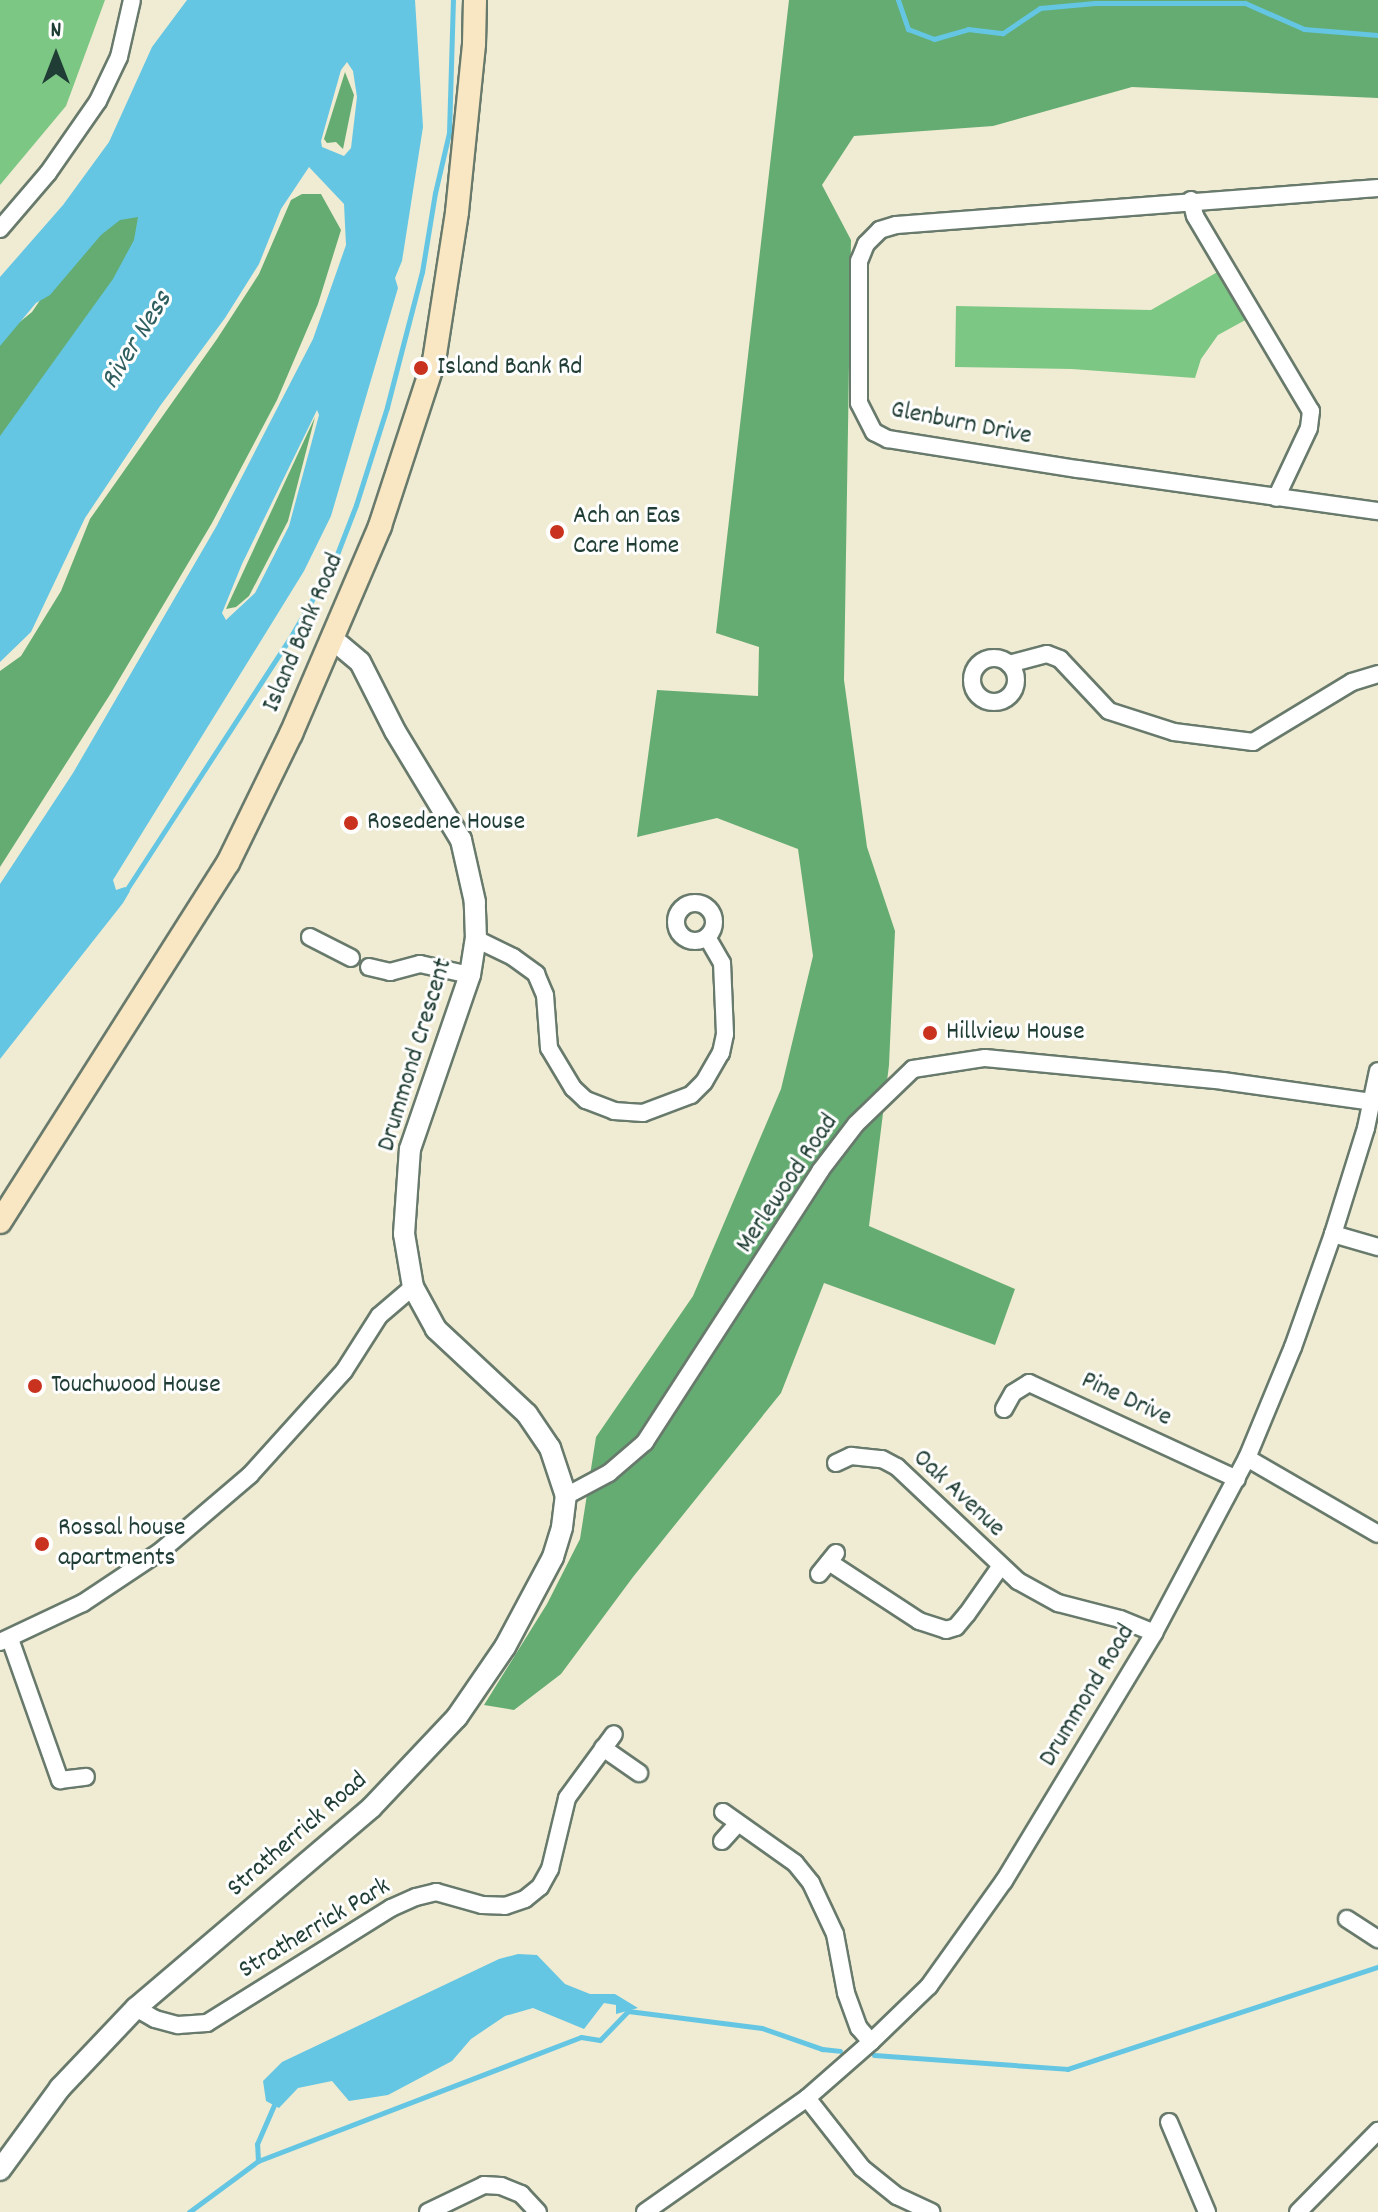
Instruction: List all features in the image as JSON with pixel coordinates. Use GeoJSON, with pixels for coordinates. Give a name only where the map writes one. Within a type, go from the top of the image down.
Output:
{"type":"FeatureCollection","features":[{"type":"Feature","properties":{"kind":"main road","name":"Island Bank Road"},"geometry":{"type":"LineString","coordinates":[[0,1222],[228,863],[261,799],[380,526],[434,361],[457,212],[475,0]]}},
{"type":"Feature","properties":{"kind":"street"},"geometry":{"type":"LineString","coordinates":[[0,229],[48,173],[98,101],[119,57],[132,0]]}},
{"type":"Feature","properties":{"kind":"street","name":"Glenburn Drive"},"geometry":{"type":"LineString","coordinates":[[1378,188],[896,225],[880,230],[866,244],[859,261],[859,403],[874,432],[888,439],[1378,511]]}},
{"type":"Feature","properties":{"kind":"street"},"geometry":{"type":"LineString","coordinates":[[1191,200],[1195,216],[1311,411],[1309,428],[1276,498]]}},
{"type":"Feature","properties":{"kind":"street","name":"Drummond Crescent"},"geometry":{"type":"LineString","coordinates":[[333,639],[360,662],[395,731],[461,840],[475,902],[476,939],[470,975],[410,1149],[404,1234],[413,1287],[436,1329],[527,1414],[550,1448],[566,1496]]}},
{"type":"Feature","properties":{"kind":"street"},"geometry":{"type":"LineString","coordinates":[[1009,664],[1047,654],[1060,659],[1109,711],[1174,732],[1253,742],[1352,682],[1378,674]]}},
{"type":"Feature","properties":{"kind":"street"},"geometry":{"type":"LineString","coordinates":[[310,937],[351,958]]}},
{"type":"Feature","properties":{"kind":"street"},"geometry":{"type":"LineString","coordinates":[[476,939],[513,957],[536,974],[545,995],[549,1048],[573,1088],[586,1100],[614,1111],[643,1113],[691,1095],[704,1082],[721,1053],[725,1034],[722,963],[707,937]]}},
{"type":"Feature","properties":{"kind":"street"},"geometry":{"type":"LineString","coordinates":[[369,967],[390,972],[420,964],[470,975]]}},
{"type":"Feature","properties":{"kind":"street","name":"Merlewood Road"},"geometry":{"type":"LineString","coordinates":[[566,1496],[609,1473],[645,1442],[820,1171],[856,1124],[913,1069],[935,1063],[985,1058],[1223,1081],[1372,1102]]}},
{"type":"Feature","properties":{"kind":"street","name":"Drummond Road"},"geometry":{"type":"LineString","coordinates":[[645,2212],[807,2098],[929,1986],[967,1936],[1154,1633],[1247,1458],[1293,1347],[1333,1234],[1372,1102],[1378,1071]]}},
{"type":"Feature","properties":{"kind":"street"},"geometry":{"type":"LineString","coordinates":[[1333,1234],[1378,1247]]}},
{"type":"Feature","properties":{"kind":"street"},"geometry":{"type":"LineString","coordinates":[[86,1777],[60,1780],[5,1640],[83,1603],[161,1551],[250,1475],[344,1371],[385,1309],[413,1287]]}},
{"type":"Feature","properties":{"kind":"street","name":"Pine Drive"},"geometry":{"type":"LineString","coordinates":[[1004,1409],[1013,1393],[1029,1383],[1237,1479]]}},
{"type":"Feature","properties":{"kind":"street","name":"Oak Avenue"},"geometry":{"type":"LineString","coordinates":[[836,1463],[866,1454],[897,1467],[1000,1567],[1058,1603],[1120,1619],[1154,1633]]}},
{"type":"Feature","properties":{"kind":"street"},"geometry":{"type":"LineString","coordinates":[[1247,1458],[1378,1534]]}},
{"type":"Feature","properties":{"kind":"street","name":"Stratherrick Road"},"geometry":{"type":"LineString","coordinates":[[0,2170],[60,2088],[136,2008],[371,1808],[457,1717],[505,1647],[553,1557],[566,1496]]}},
{"type":"Feature","properties":{"kind":"street","name":"Oak Avenue"},"geometry":{"type":"LineString","coordinates":[[828,1563],[919,1621],[946,1630],[956,1627],[1000,1567]]}},
{"type":"Feature","properties":{"kind":"street","name":"Stratherrick Park"},"geometry":{"type":"LineString","coordinates":[[136,2008],[155,2019],[178,2025],[207,2023],[391,1908],[416,1897],[436,1892],[505,1906],[525,1899],[540,1887],[550,1869],[567,1798],[614,1734]]}},
{"type":"Feature","properties":{"kind":"street"},"geometry":{"type":"LineString","coordinates":[[603,1748],[639,1773]]}},
{"type":"Feature","properties":{"kind":"street"},"geometry":{"type":"LineString","coordinates":[[723,1812],[795,1863],[811,1883],[835,1934],[846,1993],[859,2028],[871,2042]]}},
{"type":"Feature","properties":{"kind":"street"},"geometry":{"type":"LineString","coordinates":[[722,1841],[738,1823]]}},
{"type":"Feature","properties":{"kind":"street"},"geometry":{"type":"LineString","coordinates":[[1347,1919],[1378,1939]]}},
{"type":"Feature","properties":{"kind":"street"},"geometry":{"type":"LineString","coordinates":[[807,2098],[862,2168],[897,2196],[932,2212]]}},
{"type":"Feature","properties":{"kind":"street"},"geometry":{"type":"LineString","coordinates":[[1169,2122],[1207,2212]]}},
{"type":"Feature","properties":{"kind":"street"},"geometry":{"type":"LineString","coordinates":[[1307,2209],[1378,2131]]}},
{"type":"Feature","properties":{"kind":"street"},"geometry":{"type":"LineString","coordinates":[[428,2212],[484,2185],[501,2186],[521,2194],[538,2212]]}},
{"type":"Feature","properties":{"kind":"green space"},"geometry":{"type":"Polygon","coordinates":[[[0,0],[105,0],[66,106],[0,185],[0,0]]]}},
{"type":"Feature","properties":{"kind":"green space"},"geometry":{"type":"Polygon","coordinates":[[[789,0],[1378,0],[1378,98],[1132,87],[993,126],[854,136],[822,185],[851,240],[844,680],[867,847],[895,931],[889,1065],[869,1226],[1015,1289],[995,1345],[824,1283],[781,1393],[633,1577],[561,1674],[514,1710],[484,1705],[547,1604],[580,1539],[596,1437],[693,1296],[781,1089],[813,956],[798,849],[717,818],[637,837],[657,690],[758,696],[759,647],[716,633],[789,0]]]}},
{"type":"Feature","properties":{"kind":"green space"},"geometry":{"type":"Polygon","coordinates":[[[345,72],[354,95],[343,149],[336,142],[327,143],[324,139],[345,72]]]}},
{"type":"Feature","properties":{"kind":"green space"},"geometry":{"type":"Polygon","coordinates":[[[302,194],[321,194],[341,230],[318,304],[277,400],[212,523],[111,693],[0,867],[0,671],[21,656],[61,591],[90,519],[217,339],[259,274],[291,200],[302,194]]]}},
{"type":"Feature","properties":{"kind":"green space"},"geometry":{"type":"Polygon","coordinates":[[[121,210],[143,216],[140,252],[0,460],[0,338],[32,312],[49,287],[121,210]]]}},
{"type":"Feature","properties":{"kind":"green space"},"geometry":{"type":"Polygon","coordinates":[[[1221,270],[1249,318],[1218,335],[1201,359],[1195,378],[1072,369],[955,367],[956,306],[1151,310],[1221,270]]]}},
{"type":"Feature","properties":{"kind":"green space"},"geometry":{"type":"Polygon","coordinates":[[[315,417],[288,521],[249,596],[236,607],[226,609],[315,417]]]}},
{"type":"Feature","properties":{"kind":"water","name":"River Ness"},"geometry":{"type":"Polygon","coordinates":[[[187,0],[415,0],[423,127],[402,261],[395,278],[398,288],[331,516],[304,571],[113,880],[116,890],[125,887],[130,891],[123,903],[0,1059],[0,884],[73,773],[216,527],[313,339],[346,245],[344,204],[309,167],[281,209],[259,264],[225,318],[160,406],[85,518],[31,632],[0,662],[0,436],[113,279],[134,240],[138,217],[120,220],[101,235],[50,295],[36,303],[0,346],[0,277],[63,205],[109,142],[152,47],[187,0]],[[347,62],[341,70],[321,141],[322,147],[344,156],[351,148],[357,97],[353,71],[347,62]],[[317,410],[242,564],[222,613],[226,620],[255,593],[289,526],[319,415],[317,410]]]}},
{"type":"Feature","properties":{"kind":"water"},"geometry":{"type":"Polygon","coordinates":[[[518,1954],[537,1955],[565,1984],[590,1994],[615,1994],[638,2008],[616,2014],[616,2005],[604,2003],[584,2029],[533,2008],[505,2016],[471,2039],[452,2061],[388,2095],[349,2101],[332,2081],[298,2088],[279,2108],[266,2101],[263,2081],[282,2062],[499,1959],[518,1954]]]}},
{"type":"Feature","properties":{"kind":"waterway"},"geometry":{"type":"LineString","coordinates":[[125,892],[290,638],[334,562],[356,505],[387,407],[422,272],[449,133],[453,0]]}},
{"type":"Feature","properties":{"kind":"waterway"},"geometry":{"type":"LineString","coordinates":[[898,0],[908,29],[934,39],[968,29],[1003,33],[1040,8],[1095,3],[1245,3],[1304,29],[1378,35]]}},
{"type":"Feature","properties":{"kind":"waterway"},"geometry":{"type":"LineString","coordinates":[[874,2055],[1067,2069],[1378,1967]]}},
{"type":"Feature","properties":{"kind":"waterway"},"geometry":{"type":"LineString","coordinates":[[189,2212],[258,2161],[581,2037],[600,2040],[628,2011],[762,2028],[822,2049],[840,2051]]}},
{"type":"Feature","properties":{"kind":"waterway"},"geometry":{"type":"LineString","coordinates":[[258,2161],[257,2144],[274,2105]]}},
{"type":"Feature","properties":{"kind":"place","name":"Island Bank Rd"},"geometry":{"type":"Point","coordinates":[421,368]}},
{"type":"Feature","properties":{"kind":"place","name":"Ach an Eas Care Home"},"geometry":{"type":"Point","coordinates":[557,532]}},
{"type":"Feature","properties":{"kind":"place","name":"Rosedene House"},"geometry":{"type":"Point","coordinates":[351,823]}},
{"type":"Feature","properties":{"kind":"place","name":"Hillview House"},"geometry":{"type":"Point","coordinates":[930,1033]}},
{"type":"Feature","properties":{"kind":"place","name":"Touchwood House"},"geometry":{"type":"Point","coordinates":[35,1386]}},
{"type":"Feature","properties":{"kind":"place","name":"Rossal house apartments"},"geometry":{"type":"Point","coordinates":[42,1544]}}]}
